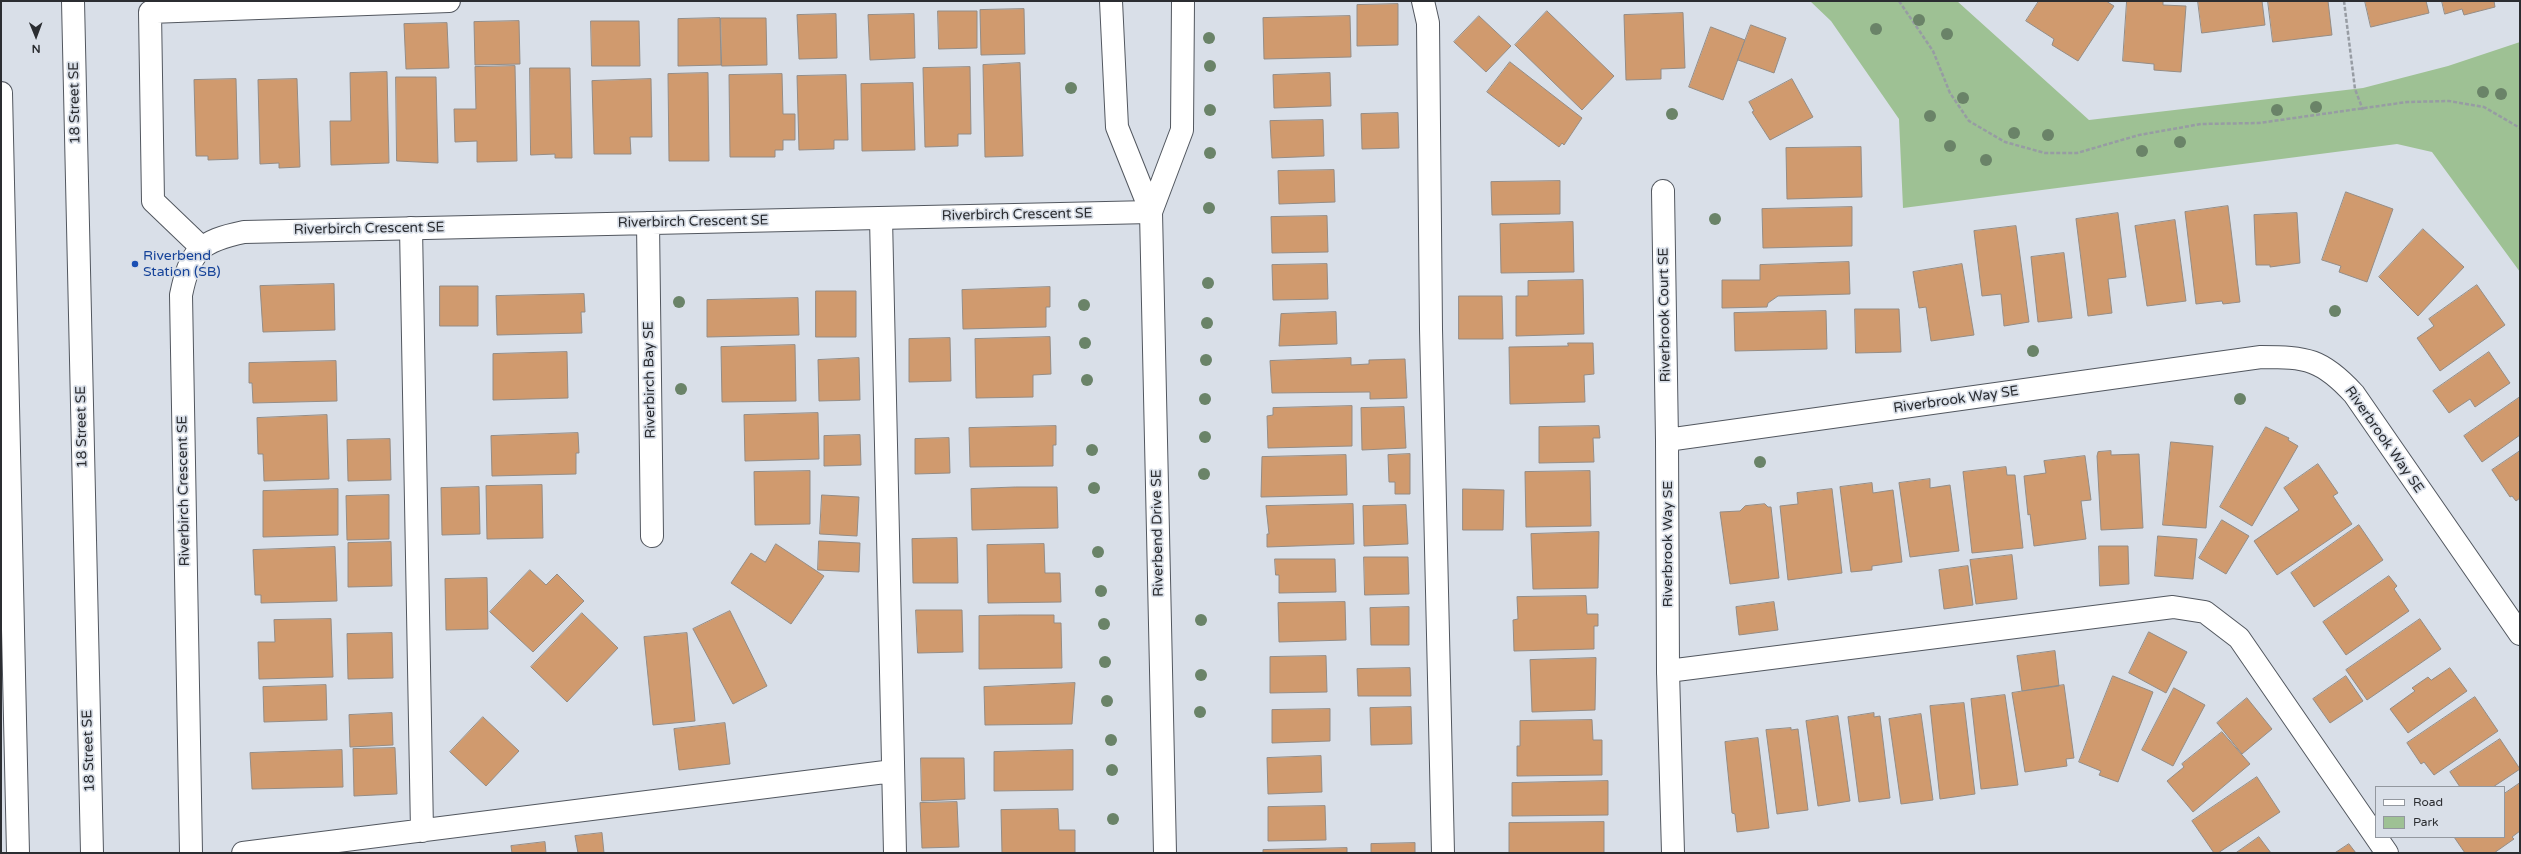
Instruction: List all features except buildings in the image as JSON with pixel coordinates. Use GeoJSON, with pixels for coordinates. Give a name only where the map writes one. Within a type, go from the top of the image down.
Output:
{"type":"FeatureCollection","features":[{"type":"Feature","properties":{"kind":"street","name":"18 Street SE"},"geometry":{"type":"LineString","coordinates":[[72,1],[92,853]]}},
{"type":"Feature","properties":{"kind":"street"},"geometry":{"type":"LineString","coordinates":[[201,247],[153,201],[150,12],[449,1]]}},
{"type":"Feature","properties":{"kind":"street","name":"Riverbend Drive SE"},"geometry":{"type":"LineString","coordinates":[[1111,1],[1117,127],[1151,212],[1165,853]]}},
{"type":"Feature","properties":{"kind":"street","name":"Riverbend Drive SE"},"geometry":{"type":"LineString","coordinates":[[1151,212],[1182,130],[1183,1]]}},
{"type":"Feature","properties":{"kind":"street"},"geometry":{"type":"LineString","coordinates":[[1423,1],[1428,22],[1431,337],[1443,853]]}},
{"type":"Feature","properties":{"kind":"street"},"geometry":{"type":"LineString","coordinates":[[1,93],[8,646],[18,853]]}},
{"type":"Feature","properties":{"kind":"street","name":"Riverbrook Court SE"},"geometry":{"type":"LineString","coordinates":[[1663,191],[1668,440]]}},
{"type":"Feature","properties":{"kind":"street","name":"Riverbirch Crescent SE"},"geometry":{"type":"LineString","coordinates":[[191,853],[181,295],[186,271],[201,247],[217,238],[244,232],[1151,212]]}},
{"type":"Feature","properties":{"kind":"street"},"geometry":{"type":"LineString","coordinates":[[881,218],[894,853]]}},
{"type":"Feature","properties":{"kind":"street","name":"Riverbirch Bay SE"},"geometry":{"type":"LineString","coordinates":[[648,224],[652,536]]}},
{"type":"Feature","properties":{"kind":"street"},"geometry":{"type":"LineString","coordinates":[[412,228],[422,831]]}},
{"type":"Feature","properties":{"kind":"street","name":"Riverbrook Way SE"},"geometry":{"type":"LineString","coordinates":[[1673,853],[1668,671],[1668,440],[2260,357],[2291,357],[2316,362],[2338,376],[2354,394],[2520,634]]}},
{"type":"Feature","properties":{"kind":"street"},"geometry":{"type":"LineString","coordinates":[[1668,671],[2172,607],[2205,612],[2239,638],[2375,836]]}},
{"type":"Feature","properties":{"kind":"street"},"geometry":{"type":"LineString","coordinates":[[243,853],[893,771]]}},
{"type":"Feature","properties":{"kind":"street"},"geometry":{"type":"LineString","coordinates":[[2377,838],[2387,853]]}},
{"type":"Feature","properties":{"kind":"path"},"geometry":{"type":"LineString","coordinates":[[1900,1],[1933,51],[1950,93],[1969,121],[2005,142],[2045,153],[2077,153],[2139,135],[2201,124],[2259,124],[2363,110],[2407,102],[2449,101],[2484,107],[2520,128]]}},
{"type":"Feature","properties":{"kind":"path"},"geometry":{"type":"LineString","coordinates":[[2344,1],[2355,88],[2363,110]]}},
{"type":"Feature","properties":{"kind":"green space"},"geometry":{"type":"Polygon","coordinates":[[[1810,1],[1957,1],[2089,120],[2363,88],[2448,66],[2520,42],[2520,272],[2432,152],[2397,144],[1903,208],[1899,119],[1831,21],[1810,1]]]}},
{"type":"Feature","properties":{"kind":"place","name":"Riverbend Station (SB)"},"geometry":{"type":"Point","coordinates":[135,264]}}]}
